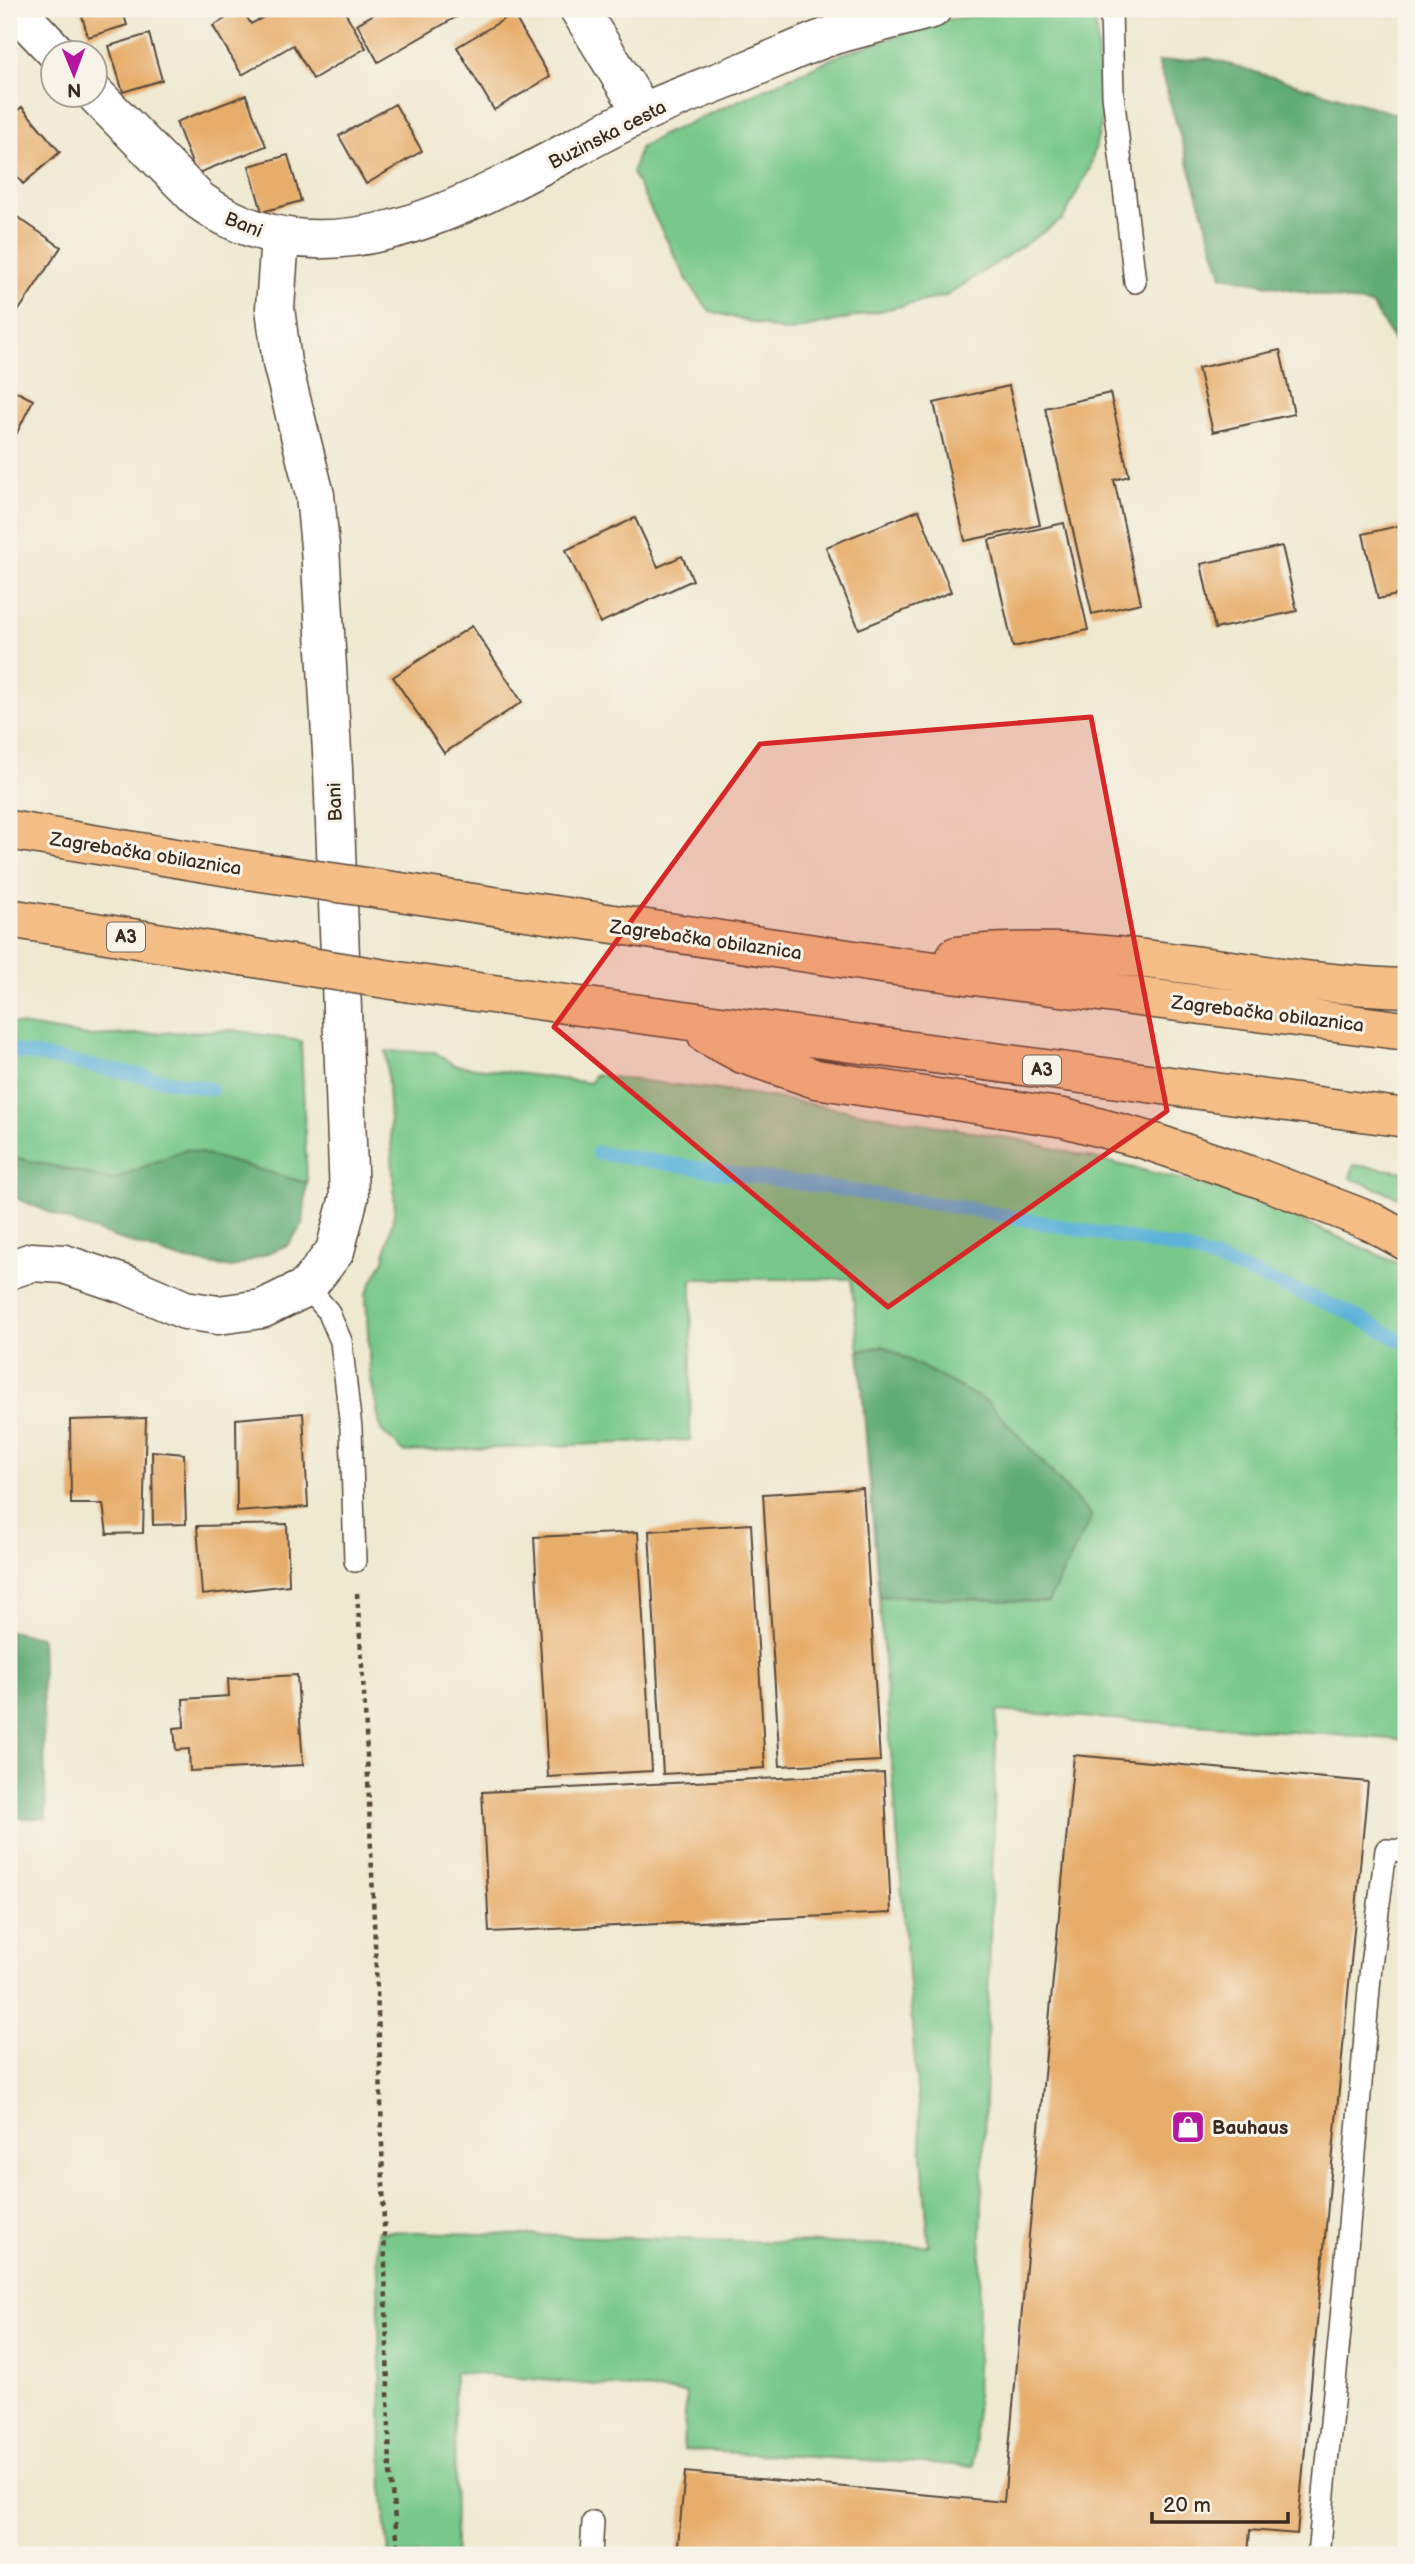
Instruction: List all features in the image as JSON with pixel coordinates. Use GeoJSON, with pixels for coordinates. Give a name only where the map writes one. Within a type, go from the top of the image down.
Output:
{"type":"FeatureCollection","features":[{"type":"Feature","properties":{"kind":"highway","name":"Zagrebačka obilaznica"},"geometry":{"type":"LineString","coordinates":[[9,831],[562,918],[888,965],[1406,1031]]}},
{"type":"Feature","properties":{"kind":"highway","name":"A3"},"geometry":{"type":"LineString","coordinates":[[9,918],[411,983],[1406,1118]]}},
{"type":"Feature","properties":{"kind":"highway"},"geometry":{"type":"LineString","coordinates":[[888,965],[971,954],[1050,951],[1130,957],[1258,975],[1406,988]]}},
{"type":"Feature","properties":{"kind":"highway"},"geometry":{"type":"LineString","coordinates":[[679,1020],[743,1054],[816,1079],[1064,1118],[1146,1140],[1261,1179],[1372,1222],[1406,1241]]}},
{"type":"Feature","properties":{"kind":"street"},"geometry":{"type":"LineString","coordinates":[[15,9],[42,38]]}},
{"type":"Feature","properties":{"kind":"street"},"geometry":{"type":"LineString","coordinates":[[579,9],[643,113]]}},
{"type":"Feature","properties":{"kind":"street","name":"Buzinska cesta"},"geometry":{"type":"LineString","coordinates":[[280,237],[325,240],[362,237],[414,224],[513,182],[643,113],[831,36],[932,9]]}},
{"type":"Feature","properties":{"kind":"street","name":"Bani"},"geometry":{"type":"LineString","coordinates":[[17,1260],[64,1265],[129,1286],[185,1310],[218,1315],[262,1309],[307,1287],[335,1251],[349,1197],[333,769],[320,547],[315,495],[282,363],[275,308],[280,237],[243,226],[218,214],[200,201],[108,107]]}},
{"type":"Feature","properties":{"kind":"lane"},"geometry":{"type":"LineString","coordinates":[[1111,9],[1113,95],[1135,282]]}},
{"type":"Feature","properties":{"kind":"lane"},"geometry":{"type":"LineString","coordinates":[[307,1287],[328,1311],[341,1341],[351,1428],[355,1561]]}},
{"type":"Feature","properties":{"kind":"lane"},"geometry":{"type":"LineString","coordinates":[[1318,2555],[1371,1965],[1386,1850],[1406,1851]]}},
{"type":"Feature","properties":{"kind":"lane"},"geometry":{"type":"LineString","coordinates":[[591,2555],[593,2522]]}},
{"type":"Feature","properties":{"kind":"path"},"geometry":{"type":"LineString","coordinates":[[355,1561],[366,1723],[380,2061],[390,2473],[399,2555]]}},
{"type":"Feature","properties":{"kind":"highlighted area"},"geometry":{"type":"Polygon","coordinates":[[[1091,717],[1167,1111],[888,1307],[554,1027],[760,744],[1091,717]]]}},
{"type":"Feature","properties":{"kind":"green space"},"geometry":{"type":"Polygon","coordinates":[[[1026,9],[1093,9],[1096,26],[1102,121],[1090,168],[1063,219],[946,296],[787,332],[710,311],[690,285],[632,173],[640,148],[662,135],[840,55],[945,20],[1026,9]]]}},
{"type":"Feature","properties":{"kind":"green space"},"geometry":{"type":"Polygon","coordinates":[[[1208,58],[1406,117],[1406,360],[1372,305],[1222,276],[1158,62],[1208,58]]]}},
{"type":"Feature","properties":{"kind":"green space"},"geometry":{"type":"Polygon","coordinates":[[[9,1023],[88,1036],[233,1030],[301,1041],[307,1183],[186,1150],[113,1180],[9,1156],[9,1023]]]}},
{"type":"Feature","properties":{"kind":"green space"},"geometry":{"type":"Polygon","coordinates":[[[386,1051],[435,1052],[454,1065],[591,1083],[594,1075],[752,1094],[1020,1140],[1243,1195],[1406,1267],[1406,1740],[997,1711],[974,2466],[683,2450],[686,2393],[454,2372],[455,2555],[389,2555],[383,2496],[377,2231],[929,2246],[879,1596],[1048,1602],[1091,1517],[1043,1464],[883,1346],[859,1351],[851,1279],[692,1279],[690,1440],[404,1452],[381,1430],[370,1374],[366,1294],[384,1260],[395,1209],[386,1051]]]}},
{"type":"Feature","properties":{"kind":"green space"},"geometry":{"type":"Polygon","coordinates":[[[186,1149],[307,1183],[303,1225],[288,1245],[232,1268],[177,1258],[81,1226],[9,1195],[9,1156],[113,1180],[186,1149]]]}},
{"type":"Feature","properties":{"kind":"green space"},"geometry":{"type":"Polygon","coordinates":[[[1354,1165],[1406,1172],[1406,1200],[1350,1178],[1354,1165]]]}},
{"type":"Feature","properties":{"kind":"green space"},"geometry":{"type":"Polygon","coordinates":[[[883,1346],[989,1403],[1092,1517],[1048,1602],[879,1596],[859,1351],[883,1346]]]}},
{"type":"Feature","properties":{"kind":"green space"},"geometry":{"type":"Polygon","coordinates":[[[9,1631],[41,1637],[46,1818],[9,1818],[9,1631]]]}},
{"type":"Feature","properties":{"kind":"building"},"geometry":{"type":"Polygon","coordinates":[[[80,9],[122,9],[127,25],[88,37],[80,9]]]}},
{"type":"Feature","properties":{"kind":"building"},"geometry":{"type":"Polygon","coordinates":[[[242,9],[251,24],[279,9],[343,9],[366,48],[313,79],[293,45],[242,75],[213,26],[242,9]]]}},
{"type":"Feature","properties":{"kind":"building"},"geometry":{"type":"Polygon","coordinates":[[[383,9],[470,9],[378,62],[357,24],[383,9]]]}},
{"type":"Feature","properties":{"kind":"building"},"geometry":{"type":"Polygon","coordinates":[[[513,14],[550,77],[494,110],[457,47],[513,14]]]}},
{"type":"Feature","properties":{"kind":"building"},"geometry":{"type":"Polygon","coordinates":[[[149,34],[162,80],[123,92],[109,46],[149,34]]]}},
{"type":"Feature","properties":{"kind":"building"},"geometry":{"type":"Polygon","coordinates":[[[246,95],[266,146],[196,174],[176,122],[246,95]]]}},
{"type":"Feature","properties":{"kind":"building"},"geometry":{"type":"Polygon","coordinates":[[[395,104],[422,151],[366,184],[339,136],[395,104]]]}},
{"type":"Feature","properties":{"kind":"building"},"geometry":{"type":"Polygon","coordinates":[[[22,107],[60,152],[23,184],[9,167],[9,118],[22,107]]]}},
{"type":"Feature","properties":{"kind":"building"},"geometry":{"type":"Polygon","coordinates":[[[288,155],[301,201],[262,212],[249,166],[288,155]]]}},
{"type":"Feature","properties":{"kind":"building"},"geometry":{"type":"Polygon","coordinates":[[[13,214],[61,247],[9,325],[9,221],[13,214]]]}},
{"type":"Feature","properties":{"kind":"building"},"geometry":{"type":"Polygon","coordinates":[[[1280,350],[1294,414],[1213,432],[1198,368],[1280,350]]]}},
{"type":"Feature","properties":{"kind":"building"},"geometry":{"type":"Polygon","coordinates":[[[1009,386],[1040,525],[965,541],[934,403],[1009,386]]]}},
{"type":"Feature","properties":{"kind":"building"},"geometry":{"type":"Polygon","coordinates":[[[9,388],[33,400],[9,449],[9,388]]]}},
{"type":"Feature","properties":{"kind":"building"},"geometry":{"type":"Polygon","coordinates":[[[1110,393],[1129,476],[1114,480],[1141,603],[1092,614],[1045,408],[1110,393]]]}},
{"type":"Feature","properties":{"kind":"building"},"geometry":{"type":"Polygon","coordinates":[[[919,510],[951,592],[859,629],[826,547],[919,510]]]}},
{"type":"Feature","properties":{"kind":"building"},"geometry":{"type":"Polygon","coordinates":[[[635,518],[658,567],[682,556],[693,580],[600,623],[566,550],[635,518]]]}},
{"type":"Feature","properties":{"kind":"building"},"geometry":{"type":"Polygon","coordinates":[[[1064,523],[1088,630],[1013,647],[989,540],[1064,523]]]}},
{"type":"Feature","properties":{"kind":"building"},"geometry":{"type":"Polygon","coordinates":[[[1406,524],[1406,593],[1378,599],[1363,534],[1406,524]]]}},
{"type":"Feature","properties":{"kind":"building"},"geometry":{"type":"Polygon","coordinates":[[[1282,546],[1297,611],[1215,629],[1201,564],[1282,546]]]}},
{"type":"Feature","properties":{"kind":"building"},"geometry":{"type":"Polygon","coordinates":[[[472,626],[522,702],[444,753],[393,677],[472,626]]]}},
{"type":"Feature","properties":{"kind":"building"},"geometry":{"type":"Polygon","coordinates":[[[303,1413],[308,1507],[237,1512],[236,1419],[303,1413]]]}},
{"type":"Feature","properties":{"kind":"building"},"geometry":{"type":"Polygon","coordinates":[[[146,1418],[143,1533],[107,1534],[103,1504],[71,1504],[70,1420],[146,1418]]]}},
{"type":"Feature","properties":{"kind":"building"},"geometry":{"type":"Polygon","coordinates":[[[152,1451],[184,1454],[186,1524],[153,1525],[152,1451]]]}},
{"type":"Feature","properties":{"kind":"building"},"geometry":{"type":"Polygon","coordinates":[[[863,1488],[880,1761],[780,1766],[763,1494],[863,1488]]]}},
{"type":"Feature","properties":{"kind":"building"},"geometry":{"type":"Polygon","coordinates":[[[287,1524],[289,1585],[202,1595],[197,1526],[287,1524]]]}},
{"type":"Feature","properties":{"kind":"building"},"geometry":{"type":"Polygon","coordinates":[[[751,1524],[765,1768],[663,1774],[649,1531],[751,1524]]]}},
{"type":"Feature","properties":{"kind":"building"},"geometry":{"type":"Polygon","coordinates":[[[638,1532],[652,1771],[548,1777],[534,1537],[638,1532]]]}},
{"type":"Feature","properties":{"kind":"building"},"geometry":{"type":"Polygon","coordinates":[[[297,1675],[303,1765],[190,1771],[189,1749],[176,1750],[174,1728],[184,1727],[183,1699],[229,1696],[228,1679],[297,1675]]]}},
{"type":"Feature","properties":{"kind":"building","name":"Bauhaus"},"geometry":{"type":"Polygon","coordinates":[[[1074,1755],[1368,1782],[1297,2534],[1250,2530],[1248,2555],[677,2555],[685,2472],[1004,2502],[1074,1755]]]}},
{"type":"Feature","properties":{"kind":"building"},"geometry":{"type":"Polygon","coordinates":[[[884,1773],[891,1913],[489,1932],[482,1792],[884,1773]]]}},
{"type":"Feature","properties":{"kind":"waterway"},"geometry":{"type":"LineString","coordinates":[[9,1050],[211,1089]]}},
{"type":"Feature","properties":{"kind":"waterway"},"geometry":{"type":"LineString","coordinates":[[598,1153],[964,1208],[1184,1249],[1344,1310],[1406,1343]]}},
{"type":"Feature","properties":{"kind":"place","name":"Bauhaus"},"geometry":{"type":"Point","coordinates":[1188,2127]}}]}
